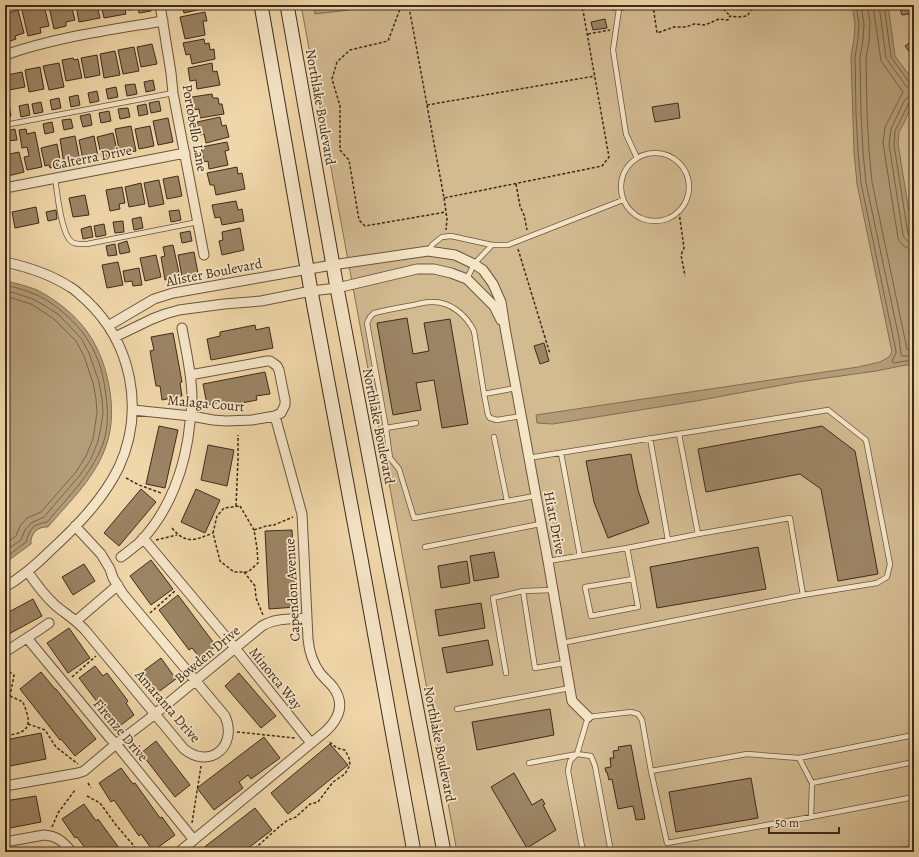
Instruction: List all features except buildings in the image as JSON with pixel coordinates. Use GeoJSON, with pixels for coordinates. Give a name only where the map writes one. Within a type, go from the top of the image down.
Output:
{"type":"FeatureCollection","features":[{"type":"Feature","properties":{"kind":"main road"},"geometry":{"type":"LineString","coordinates":[[262,5],[311,291],[360,551],[414,852]]}},
{"type":"Feature","properties":{"kind":"main road","name":"Northlake Boulevard"},"geometry":{"type":"LineString","coordinates":[[286,5],[332,265],[444,852]]}},
{"type":"Feature","properties":{"kind":"street","name":"Portobello Lane"},"geometry":{"type":"LineString","coordinates":[[160,5],[173,93],[204,255]]}},
{"type":"Feature","properties":{"kind":"street"},"geometry":{"type":"LineString","coordinates":[[5,55],[48,42],[163,21]]}},
{"type":"Feature","properties":{"kind":"street","name":"Calterra Drive"},"geometry":{"type":"LineString","coordinates":[[5,188],[185,153]]}},
{"type":"Feature","properties":{"kind":"street","name":"Hiatt Drive"},"geometry":{"type":"LineString","coordinates":[[332,265],[428,251],[455,255],[474,264],[483,270],[493,284],[501,302],[572,701],[588,717]]}},
{"type":"Feature","properties":{"kind":"street"},"geometry":{"type":"LineString","coordinates":[[5,262],[37,270],[47,275],[71,288],[94,307],[112,331],[128,368],[132,391],[133,410],[129,440],[119,467],[100,498],[64,539],[28,572],[5,587]]}},
{"type":"Feature","properties":{"kind":"street","name":"Alister Boulevard"},"geometry":{"type":"LineString","coordinates":[[112,331],[154,299],[162,296],[332,265]]}},
{"type":"Feature","properties":{"kind":"street","name":"Hiatt Drive"},"geometry":{"type":"LineString","coordinates":[[337,288],[417,269],[434,269],[451,273],[467,279],[494,306],[505,328]]}},
{"type":"Feature","properties":{"kind":"street"},"geometry":{"type":"LineString","coordinates":[[112,331],[179,310],[261,301],[311,291],[337,288]]}},
{"type":"Feature","properties":{"kind":"street"},"geometry":{"type":"LineString","coordinates":[[121,557],[138,543],[145,540],[173,491],[184,457],[188,438],[192,400],[190,375],[182,328]]}},
{"type":"Feature","properties":{"kind":"street","name":"Malaga Court"},"geometry":{"type":"LineString","coordinates":[[133,410],[226,421],[252,420],[275,416],[281,413],[284,409],[285,400],[279,370],[277,366],[270,361],[190,375]]}},
{"type":"Feature","properties":{"kind":"street","name":"Capendon Avenue"},"geometry":{"type":"LineString","coordinates":[[179,852],[332,725],[337,718],[340,706],[336,693],[321,674],[311,656],[308,639],[302,514],[275,416]]}},
{"type":"Feature","properties":{"kind":"street","name":"Amaranta Drive"},"geometry":{"type":"LineString","coordinates":[[28,572],[55,605],[85,630],[184,749],[190,754],[202,758],[213,756],[218,753],[228,738],[229,732],[225,716],[123,594],[101,554],[76,526]]}},
{"type":"Feature","properties":{"kind":"street","name":"Minorca Way"},"geometry":{"type":"LineString","coordinates":[[145,540],[235,648],[311,743]]}},
{"type":"Feature","properties":{"kind":"street"},"geometry":{"type":"LineString","coordinates":[[76,621],[118,585]]}},
{"type":"Feature","properties":{"kind":"street","name":"Bowden Drive"},"geometry":{"type":"LineString","coordinates":[[5,786],[84,771],[267,623],[280,620],[307,618]]}},
{"type":"Feature","properties":{"kind":"street"},"geometry":{"type":"LineString","coordinates":[[5,652],[48,623]]}},
{"type":"Feature","properties":{"kind":"street","name":"Firenze Drive"},"geometry":{"type":"LineString","coordinates":[[27,638],[194,840]]}},
{"type":"Feature","properties":{"kind":"street"},"geometry":{"type":"LineString","coordinates":[[5,842],[50,835],[58,838],[72,852]]}},
{"type":"Feature","properties":{"kind":"lane"},"geometry":{"type":"LineString","coordinates":[[605,5],[619,9],[628,5]]}},
{"type":"Feature","properties":{"kind":"lane"},"geometry":{"type":"LineString","coordinates":[[619,9],[613,50],[626,134],[636,158]]}},
{"type":"Feature","properties":{"kind":"lane"},"geometry":{"type":"LineString","coordinates":[[5,126],[173,93]]}},
{"type":"Feature","properties":{"kind":"lane"},"geometry":{"type":"LineString","coordinates":[[654,152],[665,154],[677,160],[682,166],[689,181],[689,189],[686,201],[679,212],[674,216],[666,220],[654,222],[642,219],[632,213],[627,207],[621,192],[621,181],[625,169],[636,158],[654,152]]}},
{"type":"Feature","properties":{"kind":"lane"},"geometry":{"type":"LineString","coordinates":[[55,178],[65,233],[71,242],[76,244],[87,244],[198,222]]}},
{"type":"Feature","properties":{"kind":"lane"},"geometry":{"type":"LineString","coordinates":[[428,251],[433,244],[442,238],[451,236],[492,245],[508,245],[623,200]]}},
{"type":"Feature","properties":{"kind":"lane"},"geometry":{"type":"LineString","coordinates":[[467,279],[474,264],[492,245]]}},
{"type":"Feature","properties":{"kind":"lane"},"geometry":{"type":"LineString","coordinates":[[521,416],[497,420],[490,418],[488,415],[474,331],[459,311],[445,304],[432,301],[374,313],[370,316],[367,323],[390,458],[399,468],[414,518],[535,496]]}},
{"type":"Feature","properties":{"kind":"lane"},"geometry":{"type":"LineString","coordinates":[[484,394],[516,388]]}},
{"type":"Feature","properties":{"kind":"lane"},"geometry":{"type":"LineString","coordinates":[[528,458],[828,410],[866,440],[890,564],[887,577],[877,583],[803,595],[562,643]]}},
{"type":"Feature","properties":{"kind":"lane"},"geometry":{"type":"LineString","coordinates":[[386,428],[416,423]]}},
{"type":"Feature","properties":{"kind":"lane"},"geometry":{"type":"LineString","coordinates":[[680,434],[698,534]]}},
{"type":"Feature","properties":{"kind":"lane"},"geometry":{"type":"LineString","coordinates":[[494,437],[507,501]]}},
{"type":"Feature","properties":{"kind":"lane"},"geometry":{"type":"LineString","coordinates":[[650,438],[668,540]]}},
{"type":"Feature","properties":{"kind":"lane"},"geometry":{"type":"LineString","coordinates":[[561,453],[580,556]]}},
{"type":"Feature","properties":{"kind":"lane"},"geometry":{"type":"LineString","coordinates":[[548,561],[790,518],[803,595]]}},
{"type":"Feature","properties":{"kind":"lane"},"geometry":{"type":"LineString","coordinates":[[425,547],[540,524]]}},
{"type":"Feature","properties":{"kind":"lane"},"geometry":{"type":"LineString","coordinates":[[627,548],[633,579],[638,607],[590,616],[585,587],[633,579]]}},
{"type":"Feature","properties":{"kind":"lane"},"geometry":{"type":"LineString","coordinates":[[506,673],[493,598],[522,591],[552,590]]}},
{"type":"Feature","properties":{"kind":"lane"},"geometry":{"type":"LineString","coordinates":[[522,591],[535,668],[565,663]]}},
{"type":"Feature","properties":{"kind":"lane"},"geometry":{"type":"LineString","coordinates":[[457,709],[570,688]]}},
{"type":"Feature","properties":{"kind":"lane"},"geometry":{"type":"LineString","coordinates":[[583,852],[568,771],[570,761],[577,754],[588,717],[631,712],[638,714],[642,720],[651,771],[667,843],[914,798]]}},
{"type":"Feature","properties":{"kind":"lane"},"geometry":{"type":"LineString","coordinates":[[651,771],[747,754],[799,758],[914,735]]}},
{"type":"Feature","properties":{"kind":"lane"},"geometry":{"type":"LineString","coordinates":[[529,763],[577,754],[591,756],[595,766],[611,852]]}},
{"type":"Feature","properties":{"kind":"lane"},"geometry":{"type":"LineString","coordinates":[[799,758],[812,783],[811,817]]}},
{"type":"Feature","properties":{"kind":"lane"},"geometry":{"type":"LineString","coordinates":[[812,783],[914,762]]}},
{"type":"Feature","properties":{"kind":"path"},"geometry":{"type":"LineString","coordinates":[[424,5],[400,9],[388,41],[350,50],[336,62],[332,79],[340,106],[340,150],[350,160],[359,220],[365,226],[446,212]]}},
{"type":"Feature","properties":{"kind":"path"},"geometry":{"type":"LineString","coordinates":[[444,198],[602,166],[609,157],[582,5]]}},
{"type":"Feature","properties":{"kind":"path"},"geometry":{"type":"LineString","coordinates":[[653,5],[657,33],[674,27],[705,24],[719,19],[728,20],[730,16]]}},
{"type":"Feature","properties":{"kind":"path"},"geometry":{"type":"LineString","coordinates":[[720,5],[730,16],[738,17],[747,16],[752,10],[753,5]]}},
{"type":"Feature","properties":{"kind":"path"},"geometry":{"type":"LineString","coordinates":[[409,7],[444,198],[447,219],[445,237]]}},
{"type":"Feature","properties":{"kind":"path"},"geometry":{"type":"LineString","coordinates":[[588,34],[616,29]]}},
{"type":"Feature","properties":{"kind":"path"},"geometry":{"type":"LineString","coordinates":[[428,105],[595,76]]}},
{"type":"Feature","properties":{"kind":"path"},"geometry":{"type":"LineString","coordinates":[[516,184],[528,237]]}},
{"type":"Feature","properties":{"kind":"path"},"geometry":{"type":"LineString","coordinates":[[679,212],[684,248],[681,255],[685,276]]}},
{"type":"Feature","properties":{"kind":"path"},"geometry":{"type":"LineString","coordinates":[[515,242],[550,354]]}},
{"type":"Feature","properties":{"kind":"path"},"geometry":{"type":"LineString","coordinates":[[236,506],[238,436]]}},
{"type":"Feature","properties":{"kind":"path"},"geometry":{"type":"LineString","coordinates":[[126,478],[138,485],[166,495]]}},
{"type":"Feature","properties":{"kind":"path"},"geometry":{"type":"LineString","coordinates":[[240,506],[254,530],[258,562],[248,572],[234,572],[220,561],[213,533],[217,516],[224,508],[240,506]]}},
{"type":"Feature","properties":{"kind":"path"},"geometry":{"type":"LineString","coordinates":[[254,530],[266,526],[274,526],[302,514]]}},
{"type":"Feature","properties":{"kind":"path"},"geometry":{"type":"LineString","coordinates":[[172,528],[177,535],[187,540],[198,539],[213,533]]}},
{"type":"Feature","properties":{"kind":"path"},"geometry":{"type":"LineString","coordinates":[[145,540],[177,535]]}},
{"type":"Feature","properties":{"kind":"path"},"geometry":{"type":"LineString","coordinates":[[244,572],[255,586],[256,598],[264,616]]}},
{"type":"Feature","properties":{"kind":"path"},"geometry":{"type":"LineString","coordinates":[[148,614],[182,585]]}},
{"type":"Feature","properties":{"kind":"path"},"geometry":{"type":"LineString","coordinates":[[64,683],[99,654]]}},
{"type":"Feature","properties":{"kind":"path"},"geometry":{"type":"LineString","coordinates":[[5,669],[14,675],[10,696]]}},
{"type":"Feature","properties":{"kind":"path"},"geometry":{"type":"LineString","coordinates":[[5,697],[10,696],[23,702],[29,720],[27,727],[22,732],[5,736]]}},
{"type":"Feature","properties":{"kind":"path"},"geometry":{"type":"LineString","coordinates":[[28,724],[45,730],[56,747],[78,765]]}},
{"type":"Feature","properties":{"kind":"path"},"geometry":{"type":"LineString","coordinates":[[235,732],[300,738]]}},
{"type":"Feature","properties":{"kind":"path"},"geometry":{"type":"LineString","coordinates":[[251,852],[288,820],[296,817],[310,804],[318,802],[333,782],[345,774],[350,765],[349,758],[345,750],[337,748],[325,738]]}},
{"type":"Feature","properties":{"kind":"path"},"geometry":{"type":"LineString","coordinates":[[191,827],[201,762]]}},
{"type":"Feature","properties":{"kind":"path"},"geometry":{"type":"LineString","coordinates":[[88,783],[92,788]]}},
{"type":"Feature","properties":{"kind":"path"},"geometry":{"type":"LineString","coordinates":[[50,835],[58,813],[75,790]]}},
{"type":"Feature","properties":{"kind":"path"},"geometry":{"type":"LineString","coordinates":[[88,796],[100,803],[134,846],[136,852]]}},
{"type":"Feature","properties":{"kind":"shaded area"},"geometry":{"type":"Polygon","coordinates":[[[301,5],[914,5],[914,845],[874,852],[457,852],[301,5]]]}},
{"type":"Feature","properties":{"kind":"water"},"geometry":{"type":"Polygon","coordinates":[[[313,5],[364,5],[349,10],[315,14],[313,5]]]}},
{"type":"Feature","properties":{"kind":"water"},"geometry":{"type":"Polygon","coordinates":[[[852,5],[888,5],[895,56],[914,84],[914,100],[899,132],[898,144],[914,238],[914,365],[798,382],[696,401],[553,424],[537,423],[536,415],[858,367],[880,362],[889,357],[892,352],[857,184],[854,152],[851,57],[855,24],[852,5]]]}},
{"type":"Feature","properties":{"kind":"water"},"geometry":{"type":"Polygon","coordinates":[[[5,281],[37,290],[65,308],[78,320],[95,344],[106,371],[111,401],[111,416],[107,443],[97,466],[90,477],[74,498],[48,527],[35,531],[31,544],[5,563],[5,281]]]}}]}
